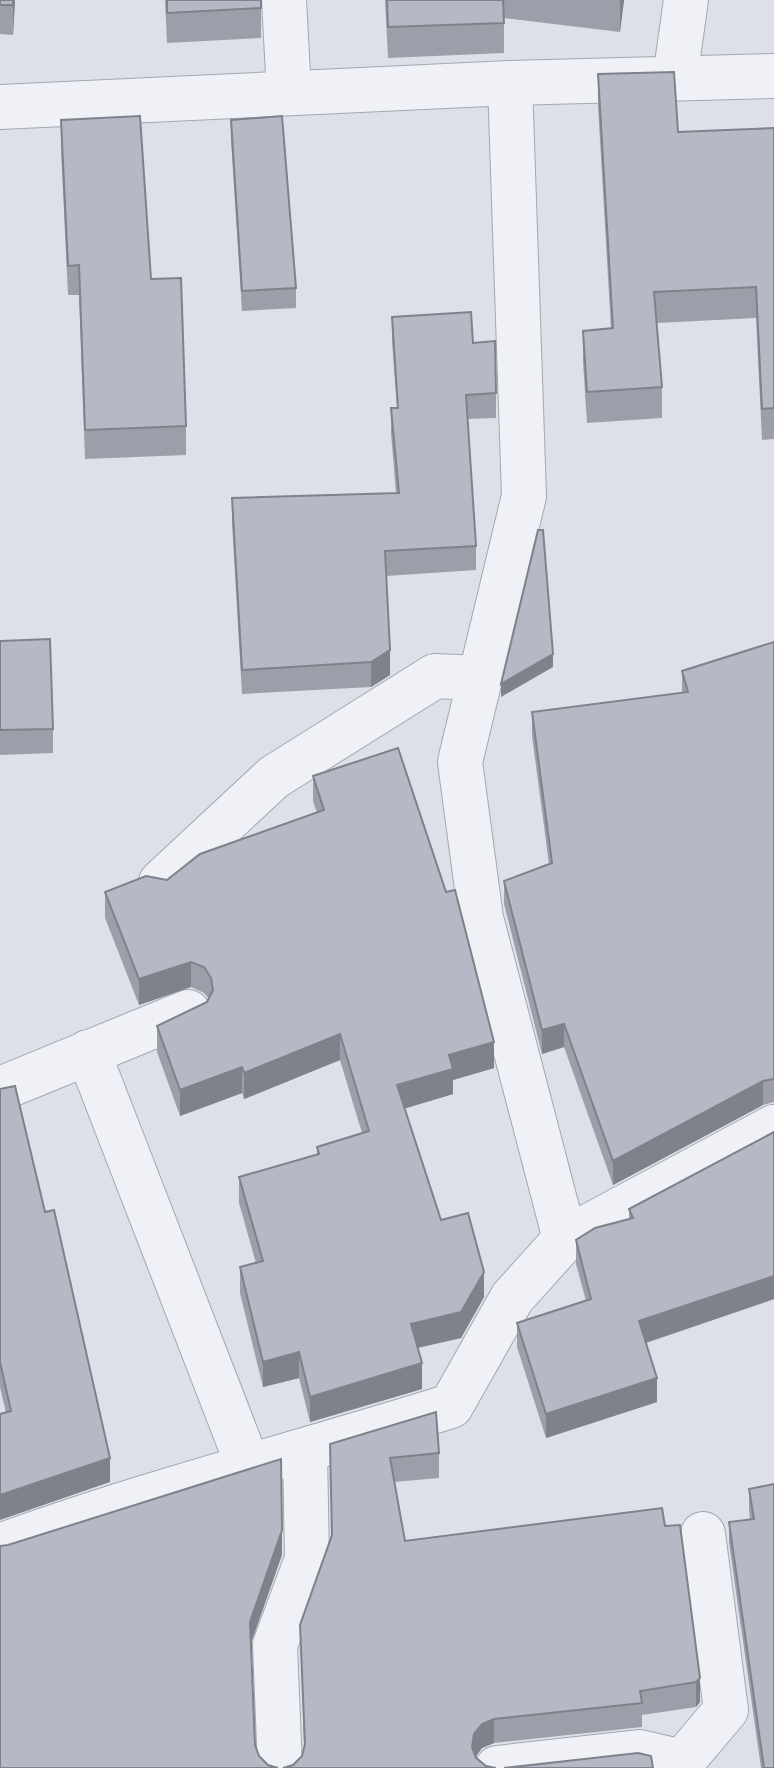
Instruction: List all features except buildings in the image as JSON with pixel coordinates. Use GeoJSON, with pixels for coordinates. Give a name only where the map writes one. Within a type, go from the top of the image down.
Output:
{"type":"FeatureCollection","features":[{"type":"Feature","properties":{"kind":"street"},"geometry":{"type":"LineString","coordinates":[[284,0],[289,93]]}},
{"type":"Feature","properties":{"kind":"street"},"geometry":{"type":"LineString","coordinates":[[675,78],[686,0]]}},
{"type":"Feature","properties":{"kind":"street"},"geometry":{"type":"LineString","coordinates":[[0,107],[510,83],[774,76]]}},
{"type":"Feature","properties":{"kind":"street"},"geometry":{"type":"LineString","coordinates":[[510,83],[524,496],[460,762],[481,918],[565,1239]]}},
{"type":"Feature","properties":{"kind":"street"},"geometry":{"type":"LineString","coordinates":[[161,882],[274,777],[435,676],[480,678]]}},
{"type":"Feature","properties":{"kind":"street"},"geometry":{"type":"LineString","coordinates":[[0,1089],[188,1012]]}},
{"type":"Feature","properties":{"kind":"street"},"geometry":{"type":"LineString","coordinates":[[88,1052],[249,1468]]}},
{"type":"Feature","properties":{"kind":"street"},"geometry":{"type":"LineString","coordinates":[[0,1546],[108,1507],[305,1452],[451,1406],[512,1298],[565,1239],[774,1127]]}},
{"type":"Feature","properties":{"kind":"street"},"geometry":{"type":"LineString","coordinates":[[280,1768],[275,1645],[307,1559],[305,1452]]}},
{"type":"Feature","properties":{"kind":"street"},"geometry":{"type":"LineString","coordinates":[[497,1768],[639,1752],[683,1765],[726,1710],[703,1534]]}}]}
